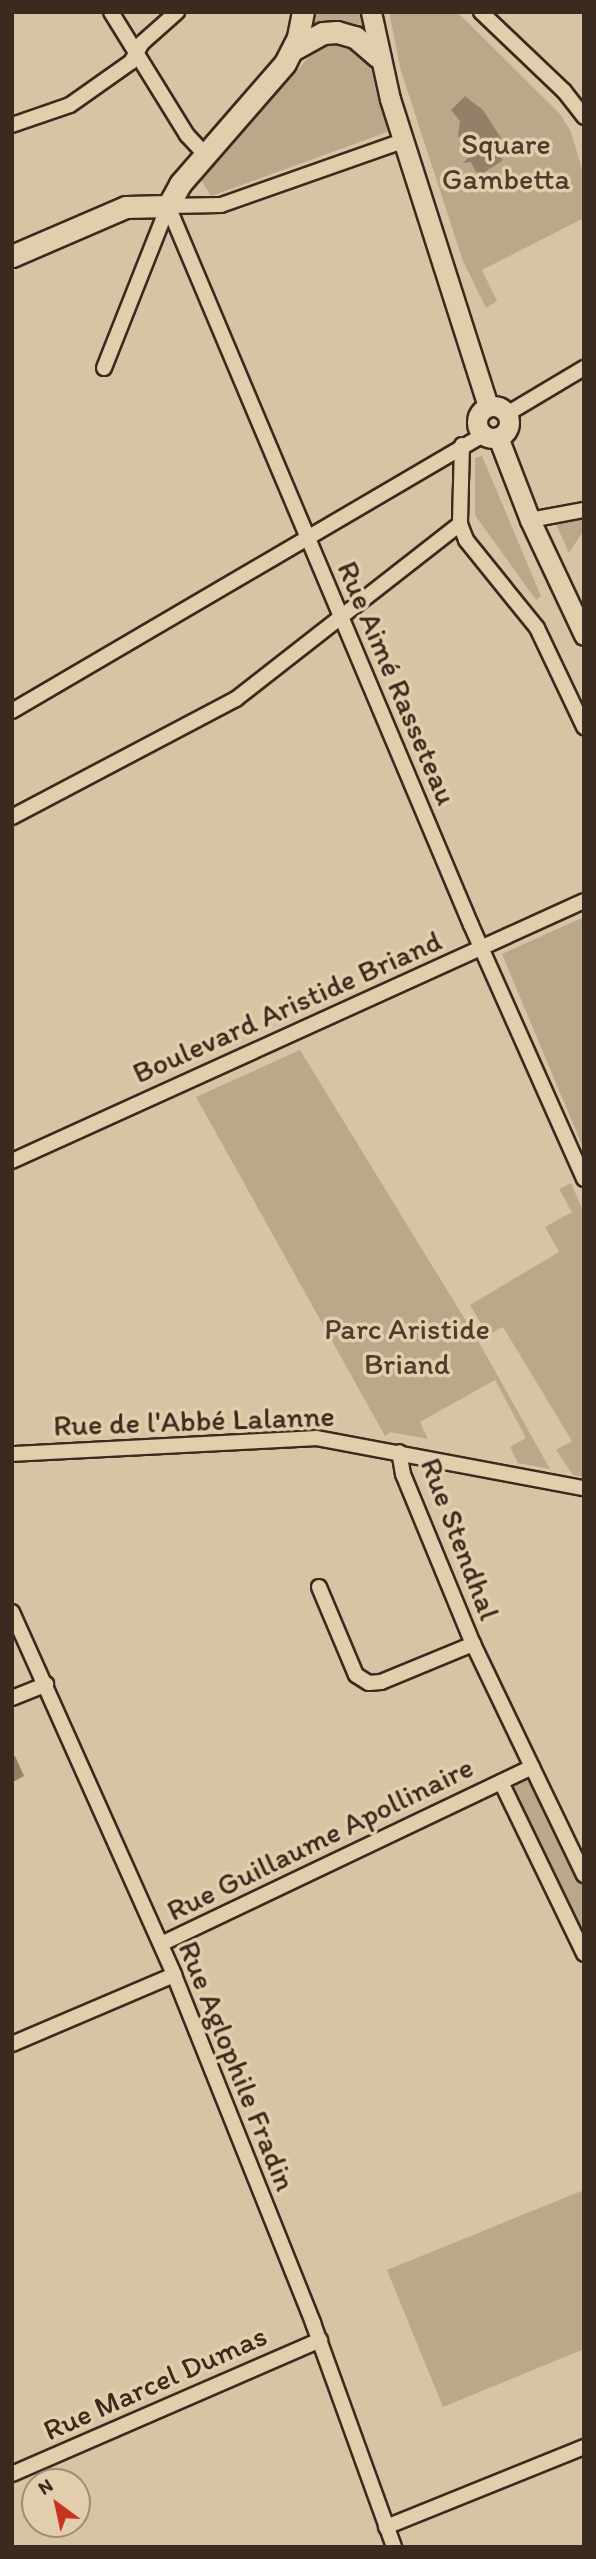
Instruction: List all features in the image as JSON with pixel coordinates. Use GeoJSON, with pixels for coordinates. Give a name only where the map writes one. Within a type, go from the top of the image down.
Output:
{"type":"FeatureCollection","features":[{"type":"Feature","properties":{"kind":"main road"},"geometry":{"type":"LineString","coordinates":[[294,49],[303,12]]}},
{"type":"Feature","properties":{"kind":"main road"},"geometry":{"type":"LineString","coordinates":[[371,12],[378,57],[403,141],[498,410],[509,425],[491,436]]}},
{"type":"Feature","properties":{"kind":"main road"},"geometry":{"type":"LineString","coordinates":[[12,256],[125,206],[168,205],[205,154],[294,49],[323,33],[337,32],[355,37],[378,57]]}},
{"type":"Feature","properties":{"kind":"main road"},"geometry":{"type":"LineString","coordinates":[[498,410],[477,416],[491,436],[584,635]]}},
{"type":"Feature","properties":{"kind":"street"},"geometry":{"type":"LineString","coordinates":[[111,12],[187,135],[205,154]]}},
{"type":"Feature","properties":{"kind":"street"},"geometry":{"type":"LineString","coordinates":[[12,125],[70,105],[137,54],[142,43],[177,12]]}},
{"type":"Feature","properties":{"kind":"street"},"geometry":{"type":"LineString","coordinates":[[481,12],[564,91],[584,117]]}},
{"type":"Feature","properties":{"kind":"street"},"geometry":{"type":"LineString","coordinates":[[104,368],[168,205],[222,205],[403,141]]}},
{"type":"Feature","properties":{"kind":"street","name":"Rue Aimé Rasseteau"},"geometry":{"type":"LineString","coordinates":[[168,205],[481,948],[584,1179]]}},
{"type":"Feature","properties":{"kind":"street"},"geometry":{"type":"LineString","coordinates":[[498,410],[584,368]]}},
{"type":"Feature","properties":{"kind":"street"},"geometry":{"type":"LineString","coordinates":[[12,710],[462,445],[491,436]]}},
{"type":"Feature","properties":{"kind":"street"},"geometry":{"type":"LineString","coordinates":[[462,445],[460,524],[466,540],[537,628],[584,727]]}},
{"type":"Feature","properties":{"kind":"street"},"geometry":{"type":"LineString","coordinates":[[530,520],[584,510]]}},
{"type":"Feature","properties":{"kind":"street"},"geometry":{"type":"LineString","coordinates":[[12,817],[236,699],[460,524]]}},
{"type":"Feature","properties":{"kind":"street","name":"Boulevard Aristide Briand"},"geometry":{"type":"LineString","coordinates":[[12,1161],[584,901]]}},
{"type":"Feature","properties":{"kind":"street","name":"Rue de l'Abbé Lalanne"},"geometry":{"type":"LineString","coordinates":[[12,1454],[316,1438],[584,1488]]}},
{"type":"Feature","properties":{"kind":"street","name":"Rue Stendhal"},"geometry":{"type":"LineString","coordinates":[[399,1452],[403,1474],[473,1644],[584,1875]]}},
{"type":"Feature","properties":{"kind":"street","name":"Rue Stendhal"},"geometry":{"type":"LineString","coordinates":[[319,1587],[356,1675],[369,1683],[473,1644]]}},
{"type":"Feature","properties":{"kind":"street","name":"Rue Aglophile Fradin"},"geometry":{"type":"LineString","coordinates":[[12,1612],[174,1975],[320,2340],[394,2547]]}},
{"type":"Feature","properties":{"kind":"street"},"geometry":{"type":"LineString","coordinates":[[12,1698],[46,1684]]}},
{"type":"Feature","properties":{"kind":"street"},"geometry":{"type":"LineString","coordinates":[[531,1767],[501,1782],[584,1954]]}},
{"type":"Feature","properties":{"kind":"street","name":"Rue Guillaume Apollinaire"},"geometry":{"type":"LineString","coordinates":[[161,1944],[501,1782]]}},
{"type":"Feature","properties":{"kind":"street"},"geometry":{"type":"LineString","coordinates":[[12,2045],[174,1975]]}},
{"type":"Feature","properties":{"kind":"street","name":"Rue Marcel Dumas"},"geometry":{"type":"LineString","coordinates":[[12,2474],[320,2340]]}},
{"type":"Feature","properties":{"kind":"street"},"geometry":{"type":"LineString","coordinates":[[386,2527],[584,2447]]}},
{"type":"Feature","properties":{"kind":"green space"},"geometry":{"type":"Polygon","coordinates":[[[311,12],[365,12],[371,41],[307,36],[311,12]]]}},
{"type":"Feature","properties":{"kind":"green space","name":"Square Gambetta"},"geometry":{"type":"Polygon","coordinates":[[[389,12],[457,12],[560,114],[571,132],[584,176],[584,218],[482,270],[497,301],[486,308],[463,261],[401,71],[389,12]]]}},
{"type":"Feature","properties":{"kind":"green space","name":"Square Gambetta"},"geometry":{"type":"Polygon","coordinates":[[[344,37],[374,66],[390,131],[211,196],[201,180],[316,49],[344,37]]]}},
{"type":"Feature","properties":{"kind":"green space"},"geometry":{"type":"Polygon","coordinates":[[[482,456],[541,596],[536,600],[475,515],[475,458],[482,456]]]}},
{"type":"Feature","properties":{"kind":"green space"},"geometry":{"type":"Polygon","coordinates":[[[584,515],[584,530],[569,553],[554,520],[584,515]]]}},
{"type":"Feature","properties":{"kind":"green space"},"geometry":{"type":"Polygon","coordinates":[[[584,917],[584,1150],[502,954],[584,917]]]}},
{"type":"Feature","properties":{"kind":"green space","name":"Parc Aristide Briand"},"geometry":{"type":"Polygon","coordinates":[[[300,1050],[477,1339],[550,1469],[518,1463],[510,1447],[526,1438],[495,1380],[420,1422],[428,1439],[390,1432],[385,1436],[196,1097],[300,1050]]]}},
{"type":"Feature","properties":{"kind":"green space"},"geometry":{"type":"Polygon","coordinates":[[[571,1183],[584,1213],[584,1477],[573,1475],[556,1450],[572,1441],[503,1327],[488,1335],[470,1305],[559,1252],[545,1227],[572,1212],[559,1189],[571,1183]]]}},
{"type":"Feature","properties":{"kind":"green space"},"geometry":{"type":"Polygon","coordinates":[[[525,1779],[531,1780],[584,1890],[584,1941],[511,1789],[525,1779]]]}},
{"type":"Feature","properties":{"kind":"green space"},"geometry":{"type":"Polygon","coordinates":[[[584,2190],[584,2349],[443,2407],[387,2270],[584,2190]]]}},
{"type":"Feature","properties":{"kind":"shaded area"},"geometry":{"type":"Polygon","coordinates":[[[465,96],[483,110],[501,138],[502,161],[483,173],[476,172],[471,162],[463,163],[471,155],[458,135],[460,121],[451,110],[465,96]]]}},
{"type":"Feature","properties":{"kind":"shaded area"},"geometry":{"type":"Polygon","coordinates":[[[15,1756],[24,1776],[13,1782],[12,1757],[15,1756]]]}}]}
